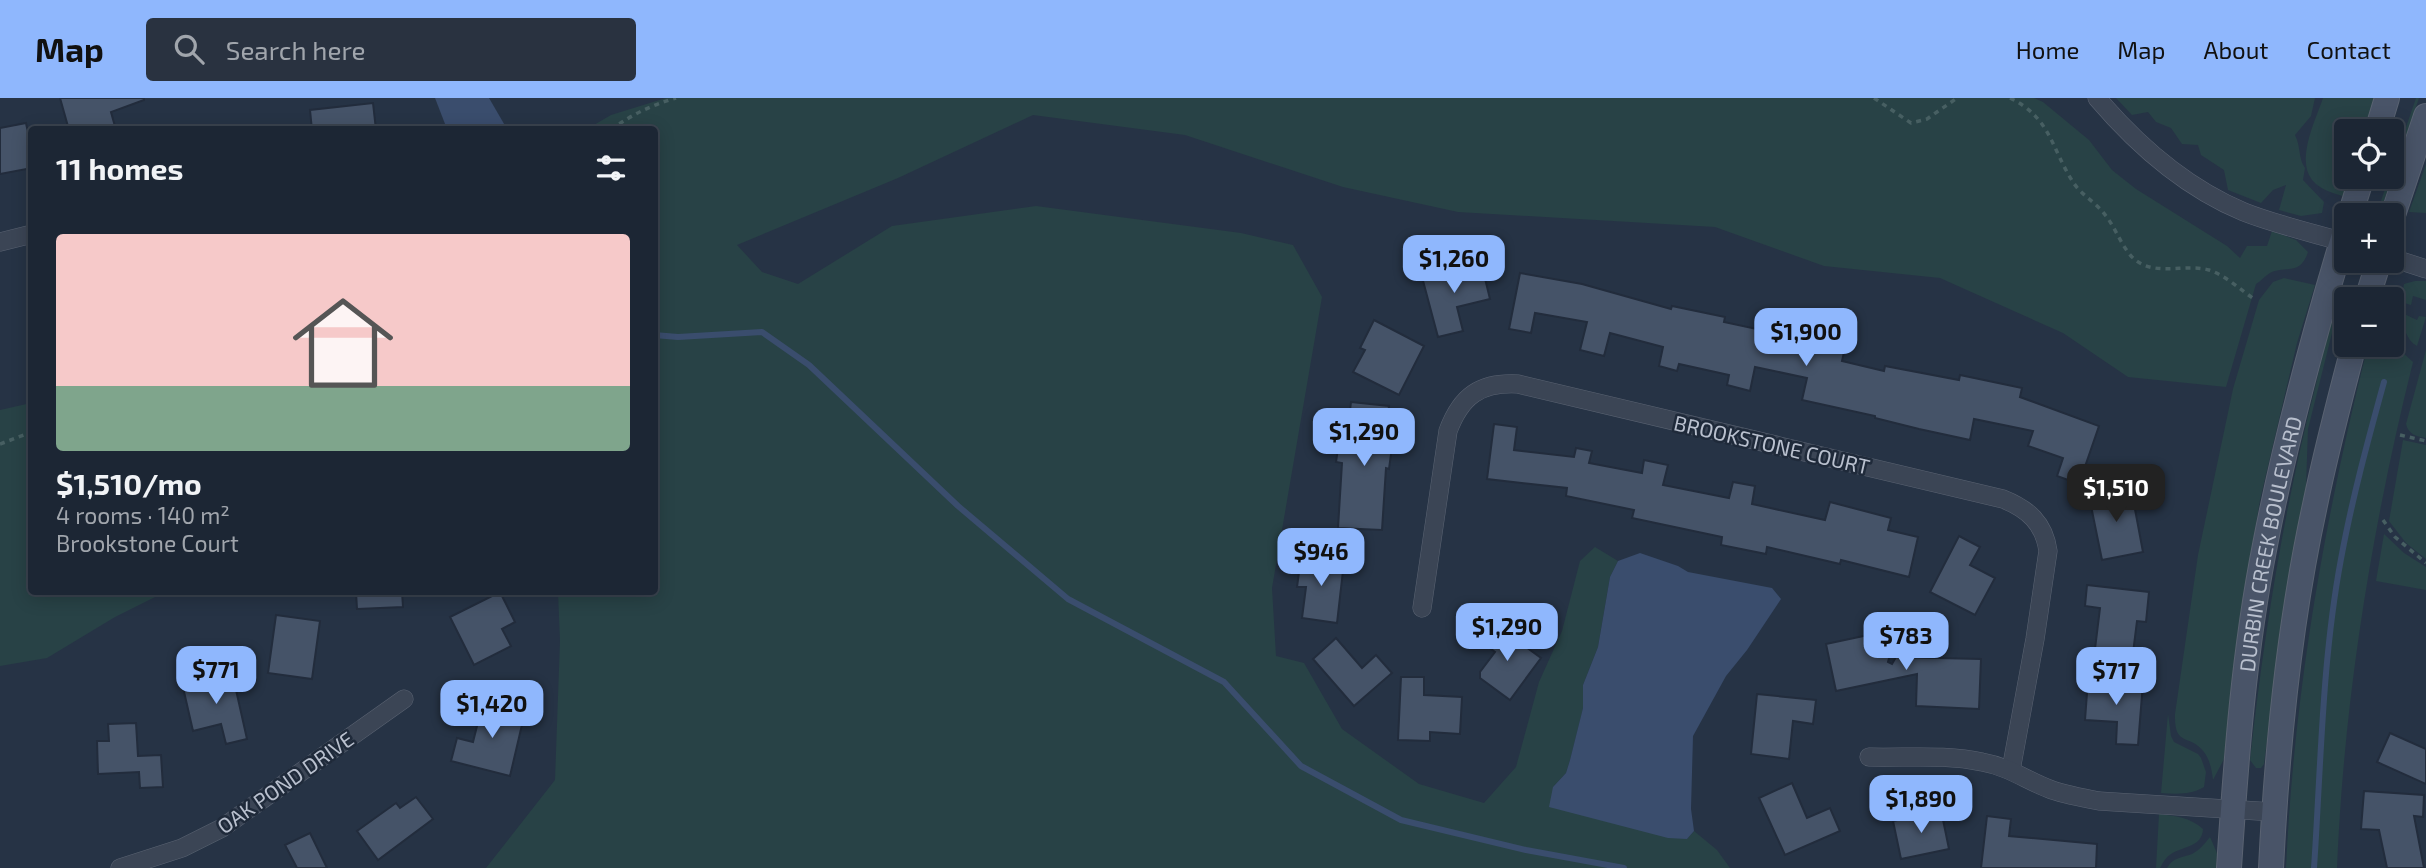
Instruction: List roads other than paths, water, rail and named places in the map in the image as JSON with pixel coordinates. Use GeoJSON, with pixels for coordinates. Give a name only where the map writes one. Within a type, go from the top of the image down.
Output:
{"type":"FeatureCollection","features":[{"type":"Feature","properties":{"kind":"street"},"geometry":{"type":"LineString","coordinates":[[2097,98],[2139,142],[2181,177],[2212,197],[2246,213],[2334,233]]}},
{"type":"Feature","properties":{"kind":"street"},"geometry":{"type":"LineString","coordinates":[[2381,119],[2387,98]]}},
{"type":"Feature","properties":{"kind":"street"},"geometry":{"type":"LineString","coordinates":[[2397,203],[2426,116]]}},
{"type":"Feature","properties":{"kind":"street"},"geometry":{"type":"LineString","coordinates":[[0,242],[28,235]]}},
{"type":"Feature","properties":{"kind":"street"},"geometry":{"type":"LineString","coordinates":[[2404,262],[2426,269]]}},
{"type":"Feature","properties":{"kind":"street","name":"DURBIN CREEK BOULEVARD"},"geometry":{"type":"LineString","coordinates":[[2229,868],[2248,661],[2265,545],[2293,414],[2334,273]]}},
{"type":"Feature","properties":{"kind":"street","name":"DURBIN CREEK BOULEVARD"},"geometry":{"type":"LineString","coordinates":[[2271,868],[2287,672],[2299,590],[2314,506],[2351,357]]}},
{"type":"Feature","properties":{"kind":"street","name":"BROOKSTONE COURT"},"geometry":{"type":"LineString","coordinates":[[1422,608],[1448,430],[1455,413],[1466,399],[1482,388],[1499,383],[1518,384],[2003,499],[2020,506],[2034,517],[2048,551],[2011,770]]}},
{"type":"Feature","properties":{"kind":"street","name":"OAK POND DRIVE"},"geometry":{"type":"LineString","coordinates":[[120,868],[182,848],[222,828],[404,699]]}},
{"type":"Feature","properties":{"kind":"street"},"geometry":{"type":"LineString","coordinates":[[1869,757],[1982,762],[2011,770],[2050,789],[2074,797],[2099,801],[2274,812]]}},
{"type":"Feature","properties":{"kind":"water"},"geometry":{"type":"Polygon","coordinates":[[[435,98],[489,98],[505,126],[446,126],[435,98]]]}},
{"type":"Feature","properties":{"kind":"water"},"geometry":{"type":"Polygon","coordinates":[[[1640,553],[1688,572],[1772,588],[1781,599],[1726,676],[1693,736],[1691,809],[1694,831],[1687,839],[1668,838],[1549,807],[1553,787],[1566,773],[1570,760],[1583,708],[1583,685],[1598,647],[1610,577],[1618,561],[1640,553]]]}},
{"type":"Feature","properties":{"kind":"waterway"},"geometry":{"type":"LineString","coordinates":[[658,335],[678,337],[762,332],[809,365],[958,506],[1068,599],[1224,682],[1301,766],[1401,820],[1526,850],[1624,868]]}},
{"type":"Feature","properties":{"kind":"waterway"},"geometry":{"type":"LineString","coordinates":[[2314,868],[2326,674],[2335,597],[2350,514],[2384,382]]}}]}
